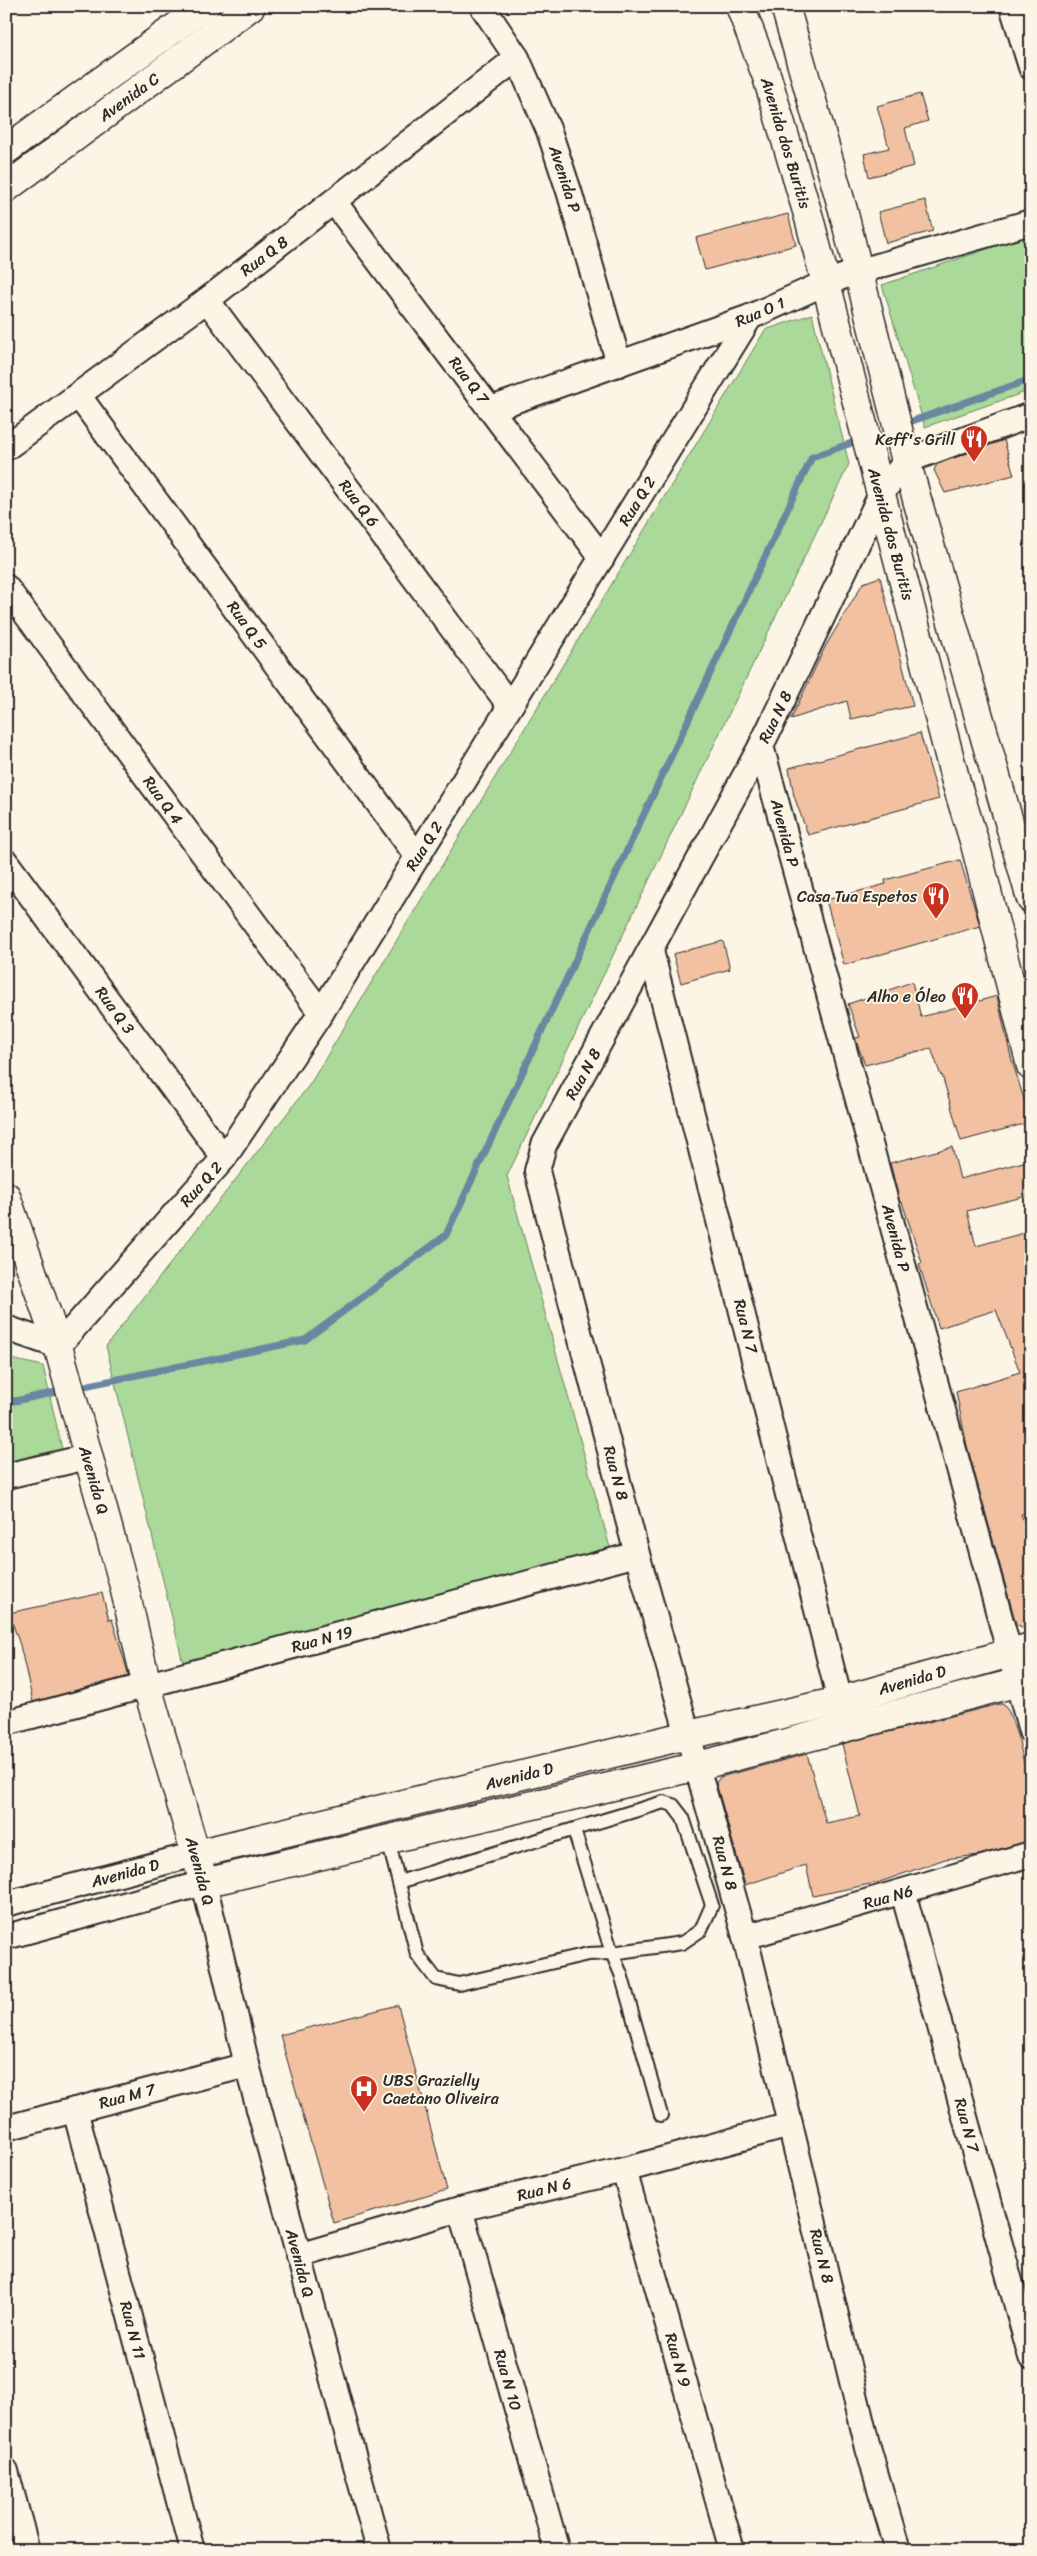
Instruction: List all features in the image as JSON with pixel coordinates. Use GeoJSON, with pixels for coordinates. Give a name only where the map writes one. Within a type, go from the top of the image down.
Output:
{"type":"FeatureCollection","features":[{"type":"Feature","properties":{"kind":"street","name":"Avenida C"},"geometry":{"type":"LineString","coordinates":[[6,150],[205,6]]}},
{"type":"Feature","properties":{"kind":"street","name":"Avenida C"},"geometry":{"type":"LineString","coordinates":[[6,188],[251,6]]}},
{"type":"Feature","properties":{"kind":"street","name":"Avenida P"},"geometry":{"type":"LineString","coordinates":[[482,6],[518,58],[550,131],[619,364]]}},
{"type":"Feature","properties":{"kind":"street","name":"Avenida dos Buritis"},"geometry":{"type":"LineString","coordinates":[[740,6],[767,77],[825,283],[956,782],[1023,1008],[1031,1066]]}},
{"type":"Feature","properties":{"kind":"street","name":"Avenida dos Buritis"},"geometry":{"type":"LineString","coordinates":[[785,6],[843,210],[857,272],[904,451],[1031,899]]}},
{"type":"Feature","properties":{"kind":"street"},"geometry":{"type":"LineString","coordinates":[[1012,6],[1031,67]]}},
{"type":"Feature","properties":{"kind":"street","name":"Rua Q 8"},"geometry":{"type":"LineString","coordinates":[[6,448],[207,300],[518,58]]}},
{"type":"Feature","properties":{"kind":"street","name":"Rua Q 7"},"geometry":{"type":"LineString","coordinates":[[334,203],[602,558]]}},
{"type":"Feature","properties":{"kind":"street","name":"Rua O 1"},"geometry":{"type":"LineString","coordinates":[[491,409],[750,317],[825,283],[1031,222]]}},
{"type":"Feature","properties":{"kind":"street","name":"Rua Q 6"},"geometry":{"type":"LineString","coordinates":[[207,300],[510,706]]}},
{"type":"Feature","properties":{"kind":"street","name":"Rua Q 2"},"geometry":{"type":"LineString","coordinates":[[58,1346],[224,1158],[321,1013],[750,317]]}},
{"type":"Feature","properties":{"kind":"street","name":"Rua Q 5"},"geometry":{"type":"LineString","coordinates":[[78,395],[417,856]]}},
{"type":"Feature","properties":{"kind":"street"},"geometry":{"type":"LineString","coordinates":[[904,451],[1031,415]]}},
{"type":"Feature","properties":{"kind":"street","name":"Rua N 8"},"geometry":{"type":"LineString","coordinates":[[898,2550],[868,2448],[745,1937],[637,1554],[537,1171],[544,1145],[761,746],[881,494],[904,451]]}},
{"type":"Feature","properties":{"kind":"street","name":"Rua Q 4"},"geometry":{"type":"LineString","coordinates":[[6,587],[321,1013]]}},
{"type":"Feature","properties":{"kind":"street","name":"Avenida P"},"geometry":{"type":"LineString","coordinates":[[761,746],[1020,1650],[1031,1731]]}},
{"type":"Feature","properties":{"kind":"street","name":"Rua Q 3"},"geometry":{"type":"LineString","coordinates":[[6,862],[224,1158]]}},
{"type":"Feature","properties":{"kind":"street","name":"Rua N 7"},"geometry":{"type":"LineString","coordinates":[[651,951],[840,1701]]}},
{"type":"Feature","properties":{"kind":"street","name":"Avenida Q"},"geometry":{"type":"LineString","coordinates":[[6,1196],[58,1346],[87,1458],[124,1586],[147,1686],[204,1883],[247,2065],[298,2256],[380,2550]]}},
{"type":"Feature","properties":{"kind":"street"},"geometry":{"type":"LineString","coordinates":[[6,1328],[58,1346]]}},
{"type":"Feature","properties":{"kind":"street"},"geometry":{"type":"LineString","coordinates":[[6,1476],[87,1458]]}},
{"type":"Feature","properties":{"kind":"street","name":"Rua N 19"},"geometry":{"type":"LineString","coordinates":[[6,1723],[637,1554]]}},
{"type":"Feature","properties":{"kind":"street","name":"Avenida D"},"geometry":{"type":"LineString","coordinates":[[6,1904],[196,1854],[688,1735],[840,1701],[1020,1650]]}},
{"type":"Feature","properties":{"kind":"street","name":"Avenida D"},"geometry":{"type":"LineString","coordinates":[[6,1937],[204,1883],[698,1766],[1024,1681]]}},
{"type":"Feature","properties":{"kind":"street","name":"Rua N6"},"geometry":{"type":"LineString","coordinates":[[745,1937],[1031,1854]]}},
{"type":"Feature","properties":{"kind":"street","name":"Rua N 7"},"geometry":{"type":"LineString","coordinates":[[903,1892],[1031,2358]]}},
{"type":"Feature","properties":{"kind":"street","name":"Rua M 7"},"geometry":{"type":"LineString","coordinates":[[6,2128],[247,2065]]}},
{"type":"Feature","properties":{"kind":"street","name":"Rua N 11"},"geometry":{"type":"LineString","coordinates":[[75,2110],[192,2550]]}},
{"type":"Feature","properties":{"kind":"street","name":"Rua N 6"},"geometry":{"type":"LineString","coordinates":[[298,2256],[460,2209],[624,2170],[790,2125]]}},
{"type":"Feature","properties":{"kind":"street","name":"Rua N 9"},"geometry":{"type":"LineString","coordinates":[[624,2170],[732,2550]]}},
{"type":"Feature","properties":{"kind":"street","name":"Rua N 10"},"geometry":{"type":"LineString","coordinates":[[460,2209],[557,2550]]}},
{"type":"Feature","properties":{"kind":"street"},"geometry":{"type":"LineString","coordinates":[[6,2472],[27,2550]]}},
{"type":"Feature","properties":{"kind":"lane"},"geometry":{"type":"LineString","coordinates":[[388,1840],[417,1954],[436,1979],[459,1984],[588,1954],[612,1953],[682,1943],[701,1930],[712,1905],[683,1818],[673,1805],[664,1802],[399,1882]]}},
{"type":"Feature","properties":{"kind":"lane"},"geometry":{"type":"LineString","coordinates":[[574,1830],[612,1953],[621,1974],[661,2115]]}},
{"type":"Feature","properties":{"kind":"green space"},"geometry":{"type":"Polygon","coordinates":[[[1031,234],[1031,390],[925,427],[882,285],[1031,234]]]}},
{"type":"Feature","properties":{"kind":"green space"},"geometry":{"type":"Polygon","coordinates":[[[812,314],[849,464],[507,1176],[611,1551],[185,1671],[106,1346],[310,1084],[765,330],[812,314]]]}},
{"type":"Feature","properties":{"kind":"green space"},"geometry":{"type":"Polygon","coordinates":[[[6,1358],[43,1366],[68,1475],[6,1482],[6,1358]]]}},
{"type":"Feature","properties":{"kind":"building"},"geometry":{"type":"Polygon","coordinates":[[[920,94],[928,121],[905,128],[914,166],[869,177],[864,154],[889,148],[877,106],[920,94]]]}},
{"type":"Feature","properties":{"kind":"building"},"geometry":{"type":"Polygon","coordinates":[[[925,200],[933,231],[886,243],[878,212],[925,200]]]}},
{"type":"Feature","properties":{"kind":"building"},"geometry":{"type":"Polygon","coordinates":[[[788,214],[796,245],[705,270],[696,238],[788,214]]]}},
{"type":"Feature","properties":{"kind":"building","name":"Keff's Grill"},"geometry":{"type":"Polygon","coordinates":[[[1004,440],[1014,475],[945,493],[934,470],[937,464],[1004,440]]]}},
{"type":"Feature","properties":{"kind":"building"},"geometry":{"type":"Polygon","coordinates":[[[880,577],[913,706],[851,719],[847,701],[791,719],[825,647],[863,583],[880,577]]]}},
{"type":"Feature","properties":{"kind":"building"},"geometry":{"type":"Polygon","coordinates":[[[920,733],[939,799],[808,835],[794,796],[789,768],[920,733]]]}},
{"type":"Feature","properties":{"kind":"building"},"geometry":{"type":"Polygon","coordinates":[[[960,860],[980,926],[844,965],[826,900],[886,884],[885,880],[960,860]]]}},
{"type":"Feature","properties":{"kind":"building"},"geometry":{"type":"Polygon","coordinates":[[[723,941],[730,969],[681,983],[673,954],[723,941]]]}},
{"type":"Feature","properties":{"kind":"building"},"geometry":{"type":"Polygon","coordinates":[[[912,982],[921,1017],[997,996],[1011,1057],[1031,1122],[961,1141],[942,1075],[931,1048],[865,1065],[855,1038],[860,1037],[848,1004],[912,982]]]}},
{"type":"Feature","properties":{"kind":"building"},"geometry":{"type":"Polygon","coordinates":[[[952,1147],[960,1179],[1031,1160],[1031,1195],[967,1211],[976,1246],[1031,1231],[1031,1406],[1025,1408],[1031,1426],[1031,1512],[1021,1514],[1031,1541],[1031,1632],[1016,1624],[967,1446],[956,1392],[1020,1372],[996,1310],[939,1328],[919,1264],[922,1263],[902,1202],[900,1203],[890,1163],[952,1147]]]}},
{"type":"Feature","properties":{"kind":"building"},"geometry":{"type":"Polygon","coordinates":[[[102,1593],[109,1620],[112,1619],[129,1676],[33,1702],[20,1645],[9,1613],[102,1593]]]}},
{"type":"Feature","properties":{"kind":"building"},"geometry":{"type":"Polygon","coordinates":[[[1003,1704],[1009,1712],[1019,1741],[1031,1794],[1031,1840],[979,1855],[945,1859],[880,1882],[813,1896],[806,1865],[745,1885],[716,1783],[720,1777],[807,1754],[826,1823],[860,1816],[842,1744],[1003,1704]]]}},
{"type":"Feature","properties":{"kind":"building","name":"UBS Grazielly Caetano Oliveira"},"geometry":{"type":"Polygon","coordinates":[[[398,2005],[447,2190],[334,2223],[280,2035],[398,2005]]]}},
{"type":"Feature","properties":{"kind":"waterway"},"geometry":{"type":"LineString","coordinates":[[904,424],[1031,379]]}},
{"type":"Feature","properties":{"kind":"waterway"},"geometry":{"type":"LineString","coordinates":[[75,1388],[305,1340],[446,1235],[812,457],[860,440]]}},
{"type":"Feature","properties":{"kind":"waterway"},"geometry":{"type":"LineString","coordinates":[[6,1399],[15,1401],[65,1390]]}},
{"type":"Feature","properties":{"kind":"place","name":"Keff's Grill"},"geometry":{"type":"Point","coordinates":[974,463]}},
{"type":"Feature","properties":{"kind":"place","name":"Casa Tua Espetos"},"geometry":{"type":"Point","coordinates":[936,920]}},
{"type":"Feature","properties":{"kind":"place","name":"Alho e Óleo"},"geometry":{"type":"Point","coordinates":[965,1020]}},
{"type":"Feature","properties":{"kind":"place","name":"UBS Grazielly Caetano Oliveira"},"geometry":{"type":"Point","coordinates":[364,2113]}}]}
